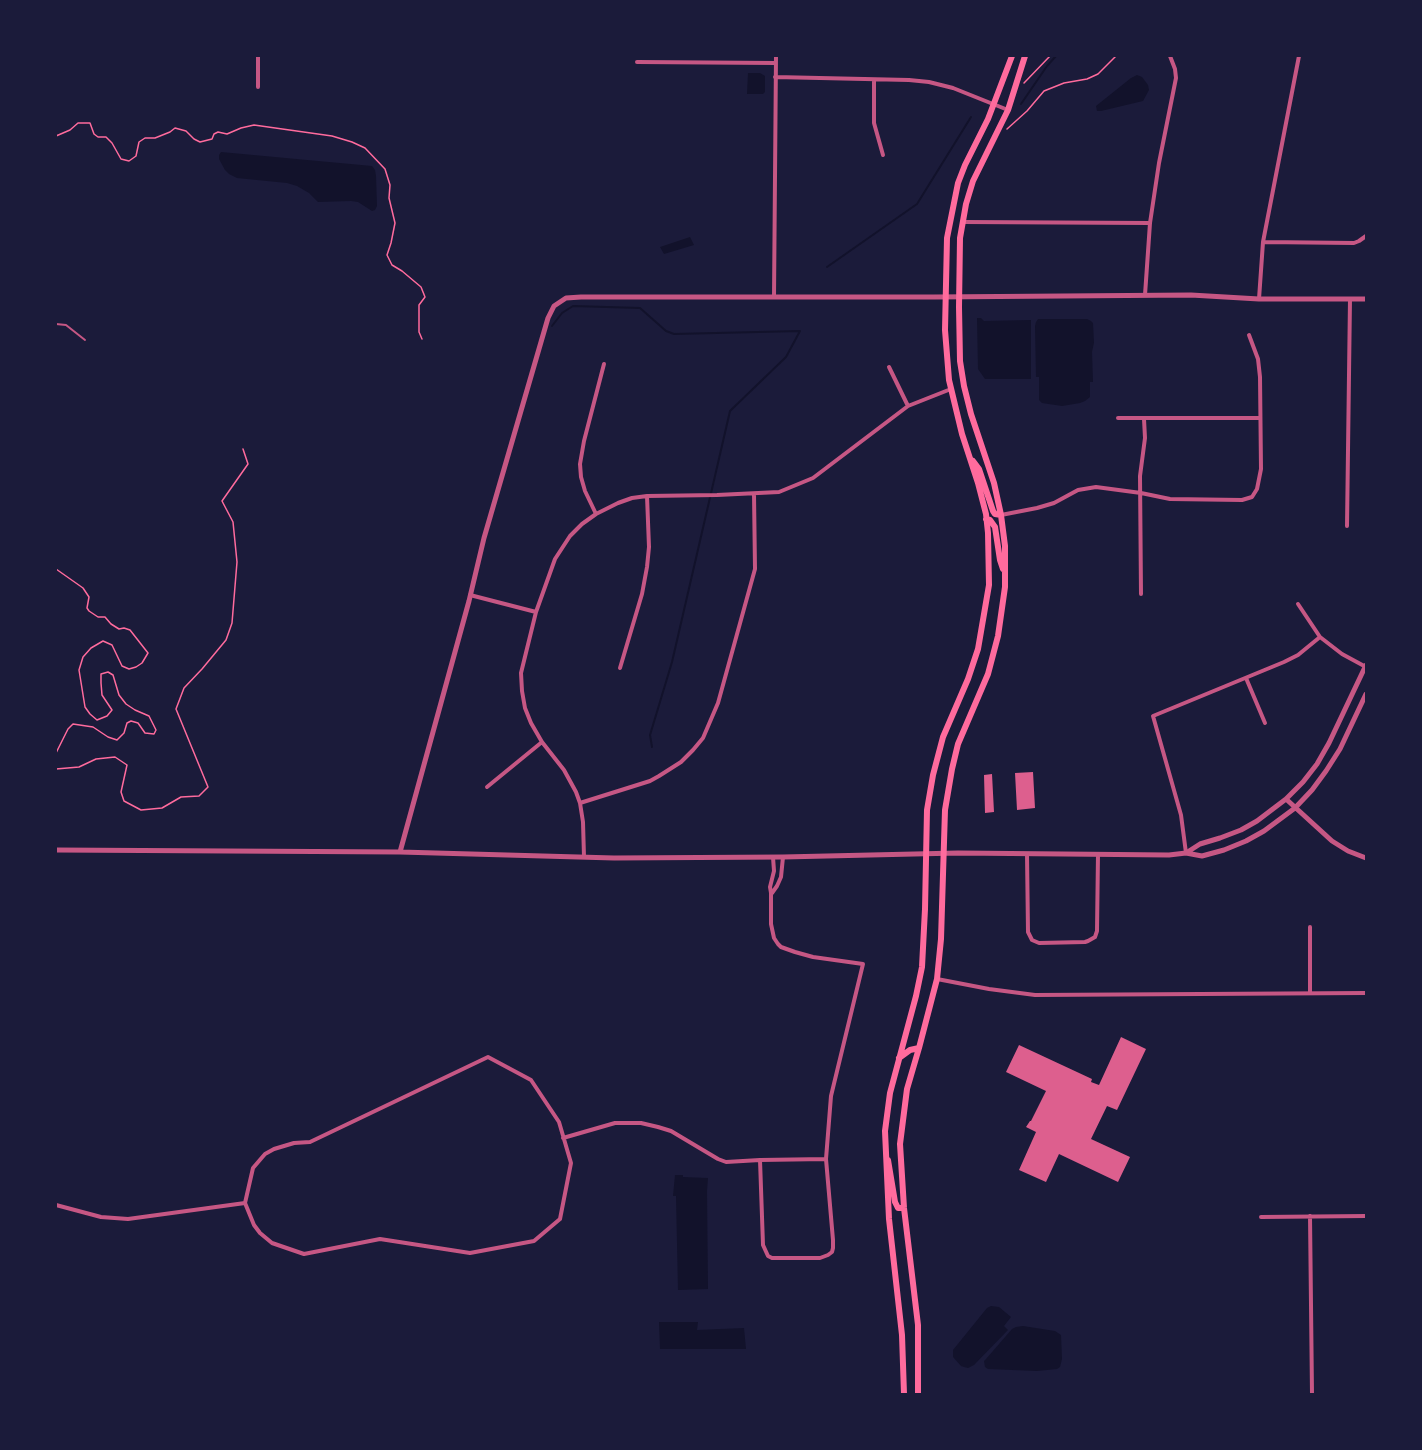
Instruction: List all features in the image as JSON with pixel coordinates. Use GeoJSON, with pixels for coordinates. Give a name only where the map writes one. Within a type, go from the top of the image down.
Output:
{"type":"FeatureCollection","features":[{"type":"Feature","properties":{"kind":"main road"},"geometry":{"type":"LineString","coordinates":[[904,1395],[902,1335],[889,1219],[885,1131],[889,1101],[922,967],[927,810],[933,775],[943,737],[978,649],[989,585],[986,519],[951,389],[946,351],[947,238],[958,183],[994,104],[1012,56]]}},
{"type":"Feature","properties":{"kind":"main road"},"geometry":{"type":"LineString","coordinates":[[918,1395],[918,1325],[904,1208],[900,1144],[907,1089],[937,979],[941,939],[945,810],[952,769],[958,744],[988,674],[998,636],[1005,587],[1005,546],[1001,515],[994,483],[971,414],[960,362],[959,257],[966,204],[973,181],[1008,110],[1025,56]]}},
{"type":"Feature","properties":{"kind":"main road"},"geometry":{"type":"LineString","coordinates":[[969,456],[979,469],[993,511],[1001,515]]}},
{"type":"Feature","properties":{"kind":"main road"},"geometry":{"type":"LineString","coordinates":[[986,519],[990,520],[995,527],[1005,576]]}},
{"type":"Feature","properties":{"kind":"main road"},"geometry":{"type":"LineString","coordinates":[[899,1058],[910,1050],[919,1048]]}},
{"type":"Feature","properties":{"kind":"main road"},"geometry":{"type":"LineString","coordinates":[[885,1142],[895,1202],[898,1208],[904,1208]]}},
{"type":"Feature","properties":{"kind":"street"},"geometry":{"type":"LineString","coordinates":[[258,56],[258,87]]}},
{"type":"Feature","properties":{"kind":"street"},"geometry":{"type":"LineString","coordinates":[[774,297],[776,56]]}},
{"type":"Feature","properties":{"kind":"street"},"geometry":{"type":"LineString","coordinates":[[1145,295],[1150,223],[1176,78],[1170,56]]}},
{"type":"Feature","properties":{"kind":"street"},"geometry":{"type":"LineString","coordinates":[[1259,299],[1263,242],[1299,56]]}},
{"type":"Feature","properties":{"kind":"street"},"geometry":{"type":"LineString","coordinates":[[637,62],[776,63]]}},
{"type":"Feature","properties":{"kind":"street"},"geometry":{"type":"LineString","coordinates":[[775,77],[929,82],[953,87],[1008,110]]}},
{"type":"Feature","properties":{"kind":"street"},"geometry":{"type":"LineString","coordinates":[[874,80],[874,123],[883,155]]}},
{"type":"Feature","properties":{"kind":"street"},"geometry":{"type":"LineString","coordinates":[[963,222],[1150,223]]}},
{"type":"Feature","properties":{"kind":"street"},"geometry":{"type":"LineString","coordinates":[[1263,242],[1354,243],[1366,236]]}},
{"type":"Feature","properties":{"kind":"street"},"geometry":{"type":"LineString","coordinates":[[400,852],[484,538],[548,318],[554,306],[566,298],[1191,295],[1259,299],[1366,299]]}},
{"type":"Feature","properties":{"kind":"street"},"geometry":{"type":"LineString","coordinates":[[1347,526],[1350,299]]}},
{"type":"Feature","properties":{"kind":"street"},"geometry":{"type":"LineString","coordinates":[[1001,515],[1054,503],[1086,488],[1107,488],[1170,499],[1242,500],[1252,497],[1257,489],[1261,468],[1260,366],[1249,335]]}},
{"type":"Feature","properties":{"kind":"street"},"geometry":{"type":"LineString","coordinates":[[596,514],[585,490],[580,464],[604,364]]}},
{"type":"Feature","properties":{"kind":"street"},"geometry":{"type":"LineString","coordinates":[[889,367],[908,406]]}},
{"type":"Feature","properties":{"kind":"street"},"geometry":{"type":"LineString","coordinates":[[584,858],[584,822],[580,803],[564,770],[542,742],[531,723],[525,708],[521,673],[536,612],[555,559],[570,536],[596,514],[632,498],[779,492],[813,478],[908,406],[951,389]]}},
{"type":"Feature","properties":{"kind":"street"},"geometry":{"type":"LineString","coordinates":[[1118,418],[1260,418]]}},
{"type":"Feature","properties":{"kind":"street"},"geometry":{"type":"LineString","coordinates":[[1141,594],[1140,476],[1145,438],[1144,419]]}},
{"type":"Feature","properties":{"kind":"street"},"geometry":{"type":"LineString","coordinates":[[580,803],[650,781],[681,762],[703,738],[718,703],[755,569],[754,494]]}},
{"type":"Feature","properties":{"kind":"street"},"geometry":{"type":"LineString","coordinates":[[620,668],[648,567],[647,496]]}},
{"type":"Feature","properties":{"kind":"street"},"geometry":{"type":"LineString","coordinates":[[470,595],[536,612]]}},
{"type":"Feature","properties":{"kind":"street"},"geometry":{"type":"LineString","coordinates":[[1186,853],[1200,844],[1241,830],[1286,798],[1303,782],[1323,753],[1366,666],[1342,654],[1320,637],[1298,604]]}},
{"type":"Feature","properties":{"kind":"street"},"geometry":{"type":"LineString","coordinates":[[1186,853],[1181,815],[1153,716],[1284,662],[1298,655],[1320,637]]}},
{"type":"Feature","properties":{"kind":"street"},"geometry":{"type":"LineString","coordinates":[[1246,678],[1265,723]]}},
{"type":"Feature","properties":{"kind":"street"},"geometry":{"type":"LineString","coordinates":[[56,850],[400,852],[584,858],[783,857],[925,853],[1169,855],[1186,853],[1202,856],[1246,841],[1295,808],[1312,790],[1340,749],[1366,694]]}},
{"type":"Feature","properties":{"kind":"street"},"geometry":{"type":"LineString","coordinates":[[487,787],[542,742]]}},
{"type":"Feature","properties":{"kind":"street"},"geometry":{"type":"LineString","coordinates":[[1286,798],[1332,841],[1366,858]]}},
{"type":"Feature","properties":{"kind":"street"},"geometry":{"type":"LineString","coordinates":[[1027,854],[1028,932],[1032,940],[1039,943],[1084,942],[1095,937],[1098,854]]}},
{"type":"Feature","properties":{"kind":"street"},"geometry":{"type":"LineString","coordinates":[[760,1160],[765,1251],[772,1258],[828,1256],[833,1248],[825,1159],[831,1096],[863,964],[795,952],[781,946],[774,938],[771,924],[770,887],[773,857]]}},
{"type":"Feature","properties":{"kind":"street"},"geometry":{"type":"LineString","coordinates":[[771,893],[781,877],[783,857]]}},
{"type":"Feature","properties":{"kind":"street"},"geometry":{"type":"LineString","coordinates":[[1310,927],[1310,993]]}},
{"type":"Feature","properties":{"kind":"street"},"geometry":{"type":"LineString","coordinates":[[937,979],[989,989],[1035,994],[1366,993]]}},
{"type":"Feature","properties":{"kind":"street"},"geometry":{"type":"LineString","coordinates":[[488,1057],[531,1080],[559,1122],[571,1163],[560,1220],[534,1241],[470,1253],[380,1239],[304,1254],[272,1243],[260,1233],[245,1203],[253,1168],[265,1154],[294,1143],[310,1142],[488,1057]]}},
{"type":"Feature","properties":{"kind":"street"},"geometry":{"type":"LineString","coordinates":[[563,1138],[615,1123],[641,1123],[671,1131],[726,1162],[825,1159]]}},
{"type":"Feature","properties":{"kind":"street"},"geometry":{"type":"LineString","coordinates":[[56,1205],[101,1217],[128,1219],[245,1203]]}},
{"type":"Feature","properties":{"kind":"street"},"geometry":{"type":"LineString","coordinates":[[1310,1216],[1312,1395]]}},
{"type":"Feature","properties":{"kind":"street"},"geometry":{"type":"LineString","coordinates":[[1261,1217],[1366,1216]]}},
{"type":"Feature","properties":{"kind":"lane"},"geometry":{"type":"LineString","coordinates":[[56,324],[66,325],[85,340]]}},
{"type":"Feature","properties":{"kind":"path"},"geometry":{"type":"LineString","coordinates":[[1023,84],[1050,56]]}},
{"type":"Feature","properties":{"kind":"path"},"geometry":{"type":"LineString","coordinates":[[1002,134],[1027,111],[1044,91],[1098,74],[1116,56]]}},
{"type":"Feature","properties":{"kind":"path"},"geometry":{"type":"LineString","coordinates":[[56,136],[70,130],[78,123],[90,123],[94,134],[98,137],[106,137],[121,159],[129,161],[136,156],[139,142],[145,138],[155,138],[175,128],[186,131],[194,140],[200,142],[212,139],[218,132],[227,134],[254,125],[332,136],[365,148],[385,170],[390,185],[389,198],[395,223],[387,255],[392,265],[420,287],[425,297],[419,305],[419,333],[422,339]]}},
{"type":"Feature","properties":{"kind":"path"},"geometry":{"type":"LineString","coordinates":[[56,769],[79,767],[96,759],[115,757],[127,765],[120,792],[124,801],[141,810],[162,808],[182,797],[199,796],[208,787],[176,709],[184,688],[226,640],[232,623],[237,562],[233,522],[222,501],[248,464],[243,449]]}},
{"type":"Feature","properties":{"kind":"path"},"geometry":{"type":"LineString","coordinates":[[56,569],[83,588],[89,597],[87,608],[89,611],[98,617],[105,617],[119,629],[130,630],[148,653],[142,663],[136,668],[129,669],[122,666],[112,645],[104,641],[91,648],[83,657],[79,670],[85,707],[97,720],[107,716],[112,710],[102,695],[101,674],[108,672],[113,675],[119,695],[126,704],[149,716],[156,730],[154,734],[145,733],[138,723],[131,721],[117,740],[93,727],[73,724],[56,753]]}},
{"type":"Feature","properties":{"kind":"shaded area"},"geometry":{"type":"Polygon","coordinates":[[[748,73],[760,73],[765,76],[763,94],[747,94],[748,73]]]}},
{"type":"Feature","properties":{"kind":"shaded area"},"geometry":{"type":"Polygon","coordinates":[[[1137,75],[1142,77],[1148,85],[1149,90],[1143,101],[1097,111],[1096,106],[1137,75]]]}},
{"type":"Feature","properties":{"kind":"shaded area"},"geometry":{"type":"Polygon","coordinates":[[[221,152],[372,166],[376,176],[377,206],[372,211],[358,202],[318,202],[309,193],[287,183],[237,178],[225,170],[219,159],[221,152]]]}},
{"type":"Feature","properties":{"kind":"shaded area"},"geometry":{"type":"Polygon","coordinates":[[[690,237],[694,245],[664,254],[660,247],[690,237]]]}},
{"type":"Feature","properties":{"kind":"shaded area"},"geometry":{"type":"Polygon","coordinates":[[[977,318],[984,321],[1031,320],[1031,379],[985,379],[978,369],[977,318]]]}},
{"type":"Feature","properties":{"kind":"shaded area"},"geometry":{"type":"Polygon","coordinates":[[[1038,319],[1087,319],[1093,323],[1093,382],[1090,382],[1090,397],[1085,401],[1062,406],[1042,403],[1039,400],[1035,326],[1038,319]]]}},
{"type":"Feature","properties":{"kind":"shaded area"},"geometry":{"type":"Polygon","coordinates":[[[675,1175],[708,1178],[708,1289],[678,1290],[676,1196],[673,1196],[675,1175]]]}},
{"type":"Feature","properties":{"kind":"shaded area"},"geometry":{"type":"Polygon","coordinates":[[[991,1306],[999,1307],[1011,1317],[1004,1326],[1008,1330],[974,1365],[968,1368],[961,1366],[953,1357],[953,1350],[991,1306]]]}},
{"type":"Feature","properties":{"kind":"shaded area"},"geometry":{"type":"Polygon","coordinates":[[[659,1322],[698,1322],[697,1330],[744,1328],[746,1349],[660,1349],[659,1322]]]}},
{"type":"Feature","properties":{"kind":"shaded area"},"geometry":{"type":"Polygon","coordinates":[[[1023,1326],[1055,1331],[1061,1335],[1060,1367],[1037,1371],[985,1367],[984,1361],[1012,1329],[1023,1326]]]}},
{"type":"Feature","properties":{"kind":"building"},"geometry":{"type":"Polygon","coordinates":[[[1033,772],[1035,808],[1017,810],[1015,773],[1033,772]]]}},
{"type":"Feature","properties":{"kind":"building"},"geometry":{"type":"Polygon","coordinates":[[[992,774],[994,812],[985,813],[984,775],[992,774]]]}},
{"type":"Feature","properties":{"kind":"building"},"geometry":{"type":"Polygon","coordinates":[[[1121,1037],[1146,1049],[1117,1110],[1107,1106],[1091,1139],[1130,1157],[1118,1182],[1059,1154],[1046,1182],[1019,1170],[1036,1132],[1026,1127],[1046,1091],[1006,1072],[1019,1045],[1092,1079],[1091,1082],[1099,1085],[1121,1037]]]}},
{"type":"Feature","properties":{"kind":"waterway"},"geometry":{"type":"LineString","coordinates":[[1021,104],[1056,56]]}},
{"type":"Feature","properties":{"kind":"waterway"},"geometry":{"type":"LineString","coordinates":[[827,267],[917,204],[971,117]]}},
{"type":"Feature","properties":{"kind":"waterway"},"geometry":{"type":"LineString","coordinates":[[552,326],[562,313],[573,306],[640,308],[666,331],[674,334],[800,331],[786,357],[730,411],[672,662],[650,735],[652,747]]}}]}
